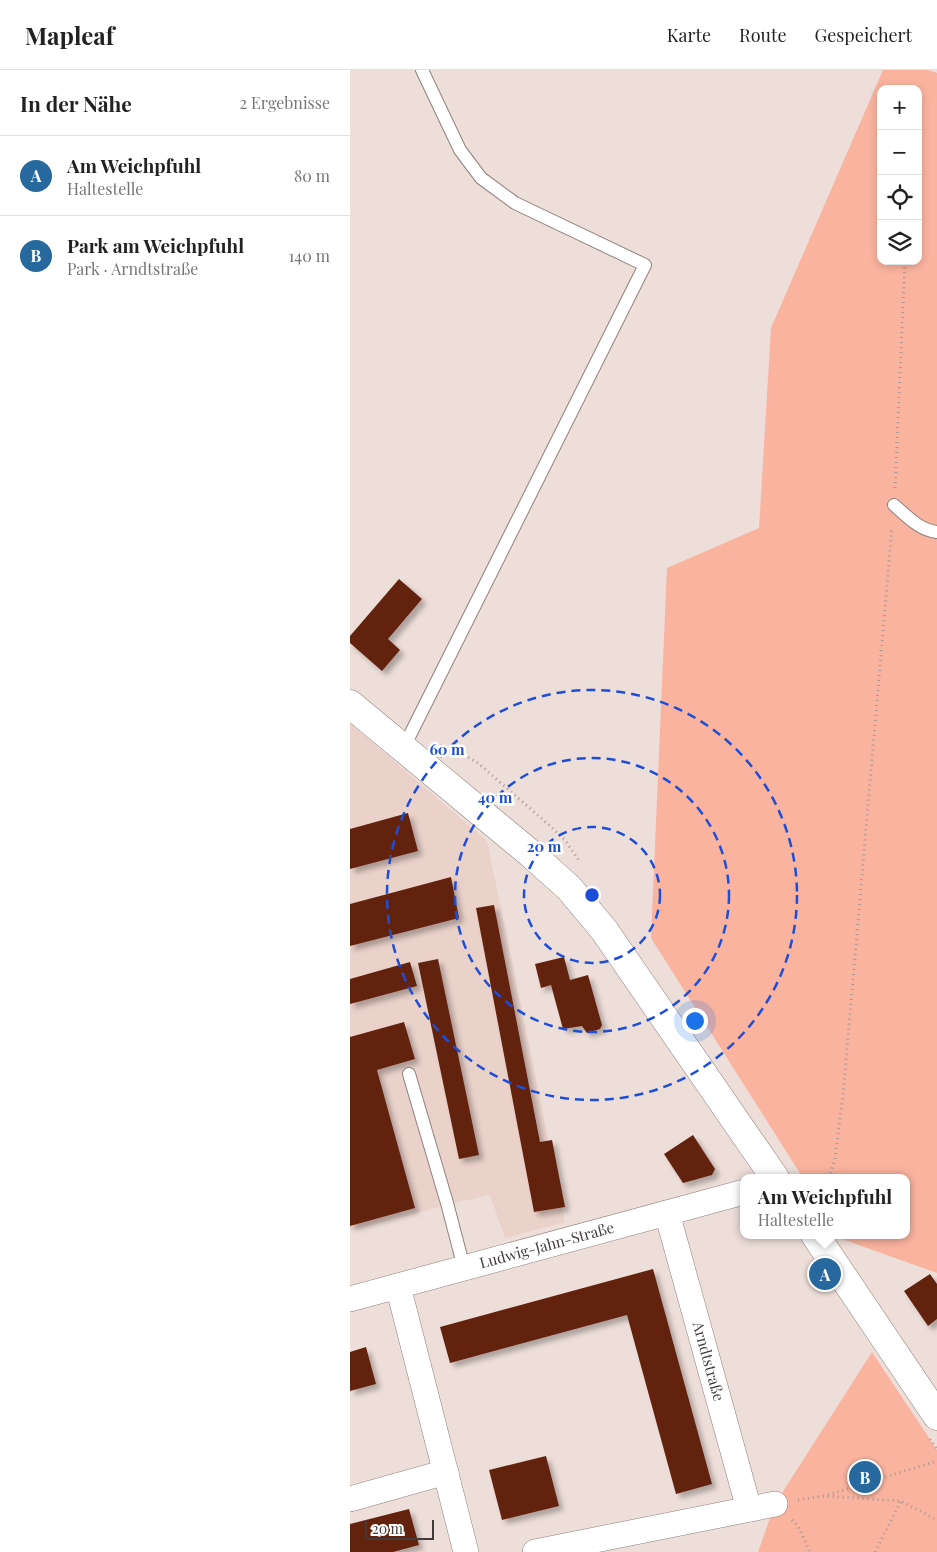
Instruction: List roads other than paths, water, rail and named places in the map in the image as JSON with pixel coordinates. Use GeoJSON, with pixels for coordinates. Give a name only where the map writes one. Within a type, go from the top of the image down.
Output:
{"type":"FeatureCollection","features":[{"type":"Feature","properties":{"kind":"main road"},"geometry":{"type":"LineString","coordinates":[[350,704],[531,854],[575,895],[604,930],[772,1174]]}},
{"type":"Feature","properties":{"kind":"main road"},"geometry":{"type":"LineString","coordinates":[[819,1239],[937,1416]]}},
{"type":"Feature","properties":{"kind":"street","name":"Ludwig-Jahn-Straße"},"geometry":{"type":"LineString","coordinates":[[350,1299],[740,1193]]}},
{"type":"Feature","properties":{"kind":"street","name":"Arndtstraße"},"geometry":{"type":"LineString","coordinates":[[667,1213],[749,1508]]}},
{"type":"Feature","properties":{"kind":"street"},"geometry":{"type":"LineString","coordinates":[[398,1286],[466,1552]]}},
{"type":"Feature","properties":{"kind":"street"},"geometry":{"type":"LineString","coordinates":[[350,1499],[446,1472]]}},
{"type":"Feature","properties":{"kind":"street"},"geometry":{"type":"LineString","coordinates":[[534,1552],[775,1504]]}},
{"type":"Feature","properties":{"kind":"lane"},"geometry":{"type":"LineString","coordinates":[[404,747],[645,265],[515,203],[481,178],[460,150],[422,70]]}},
{"type":"Feature","properties":{"kind":"lane"},"geometry":{"type":"LineString","coordinates":[[894,505],[920,526],[929,531],[937,532]]}},
{"type":"Feature","properties":{"kind":"lane"},"geometry":{"type":"LineString","coordinates":[[409,1074],[464,1268]]}},
{"type":"Feature","properties":{"kind":"place","name":"Am Weichpfuhl"},"geometry":{"type":"Point","coordinates":[825,1274]}},
{"type":"Feature","properties":{"kind":"place","name":"Park am Weichpfuhl"},"geometry":{"type":"Point","coordinates":[865,1477]}}]}
